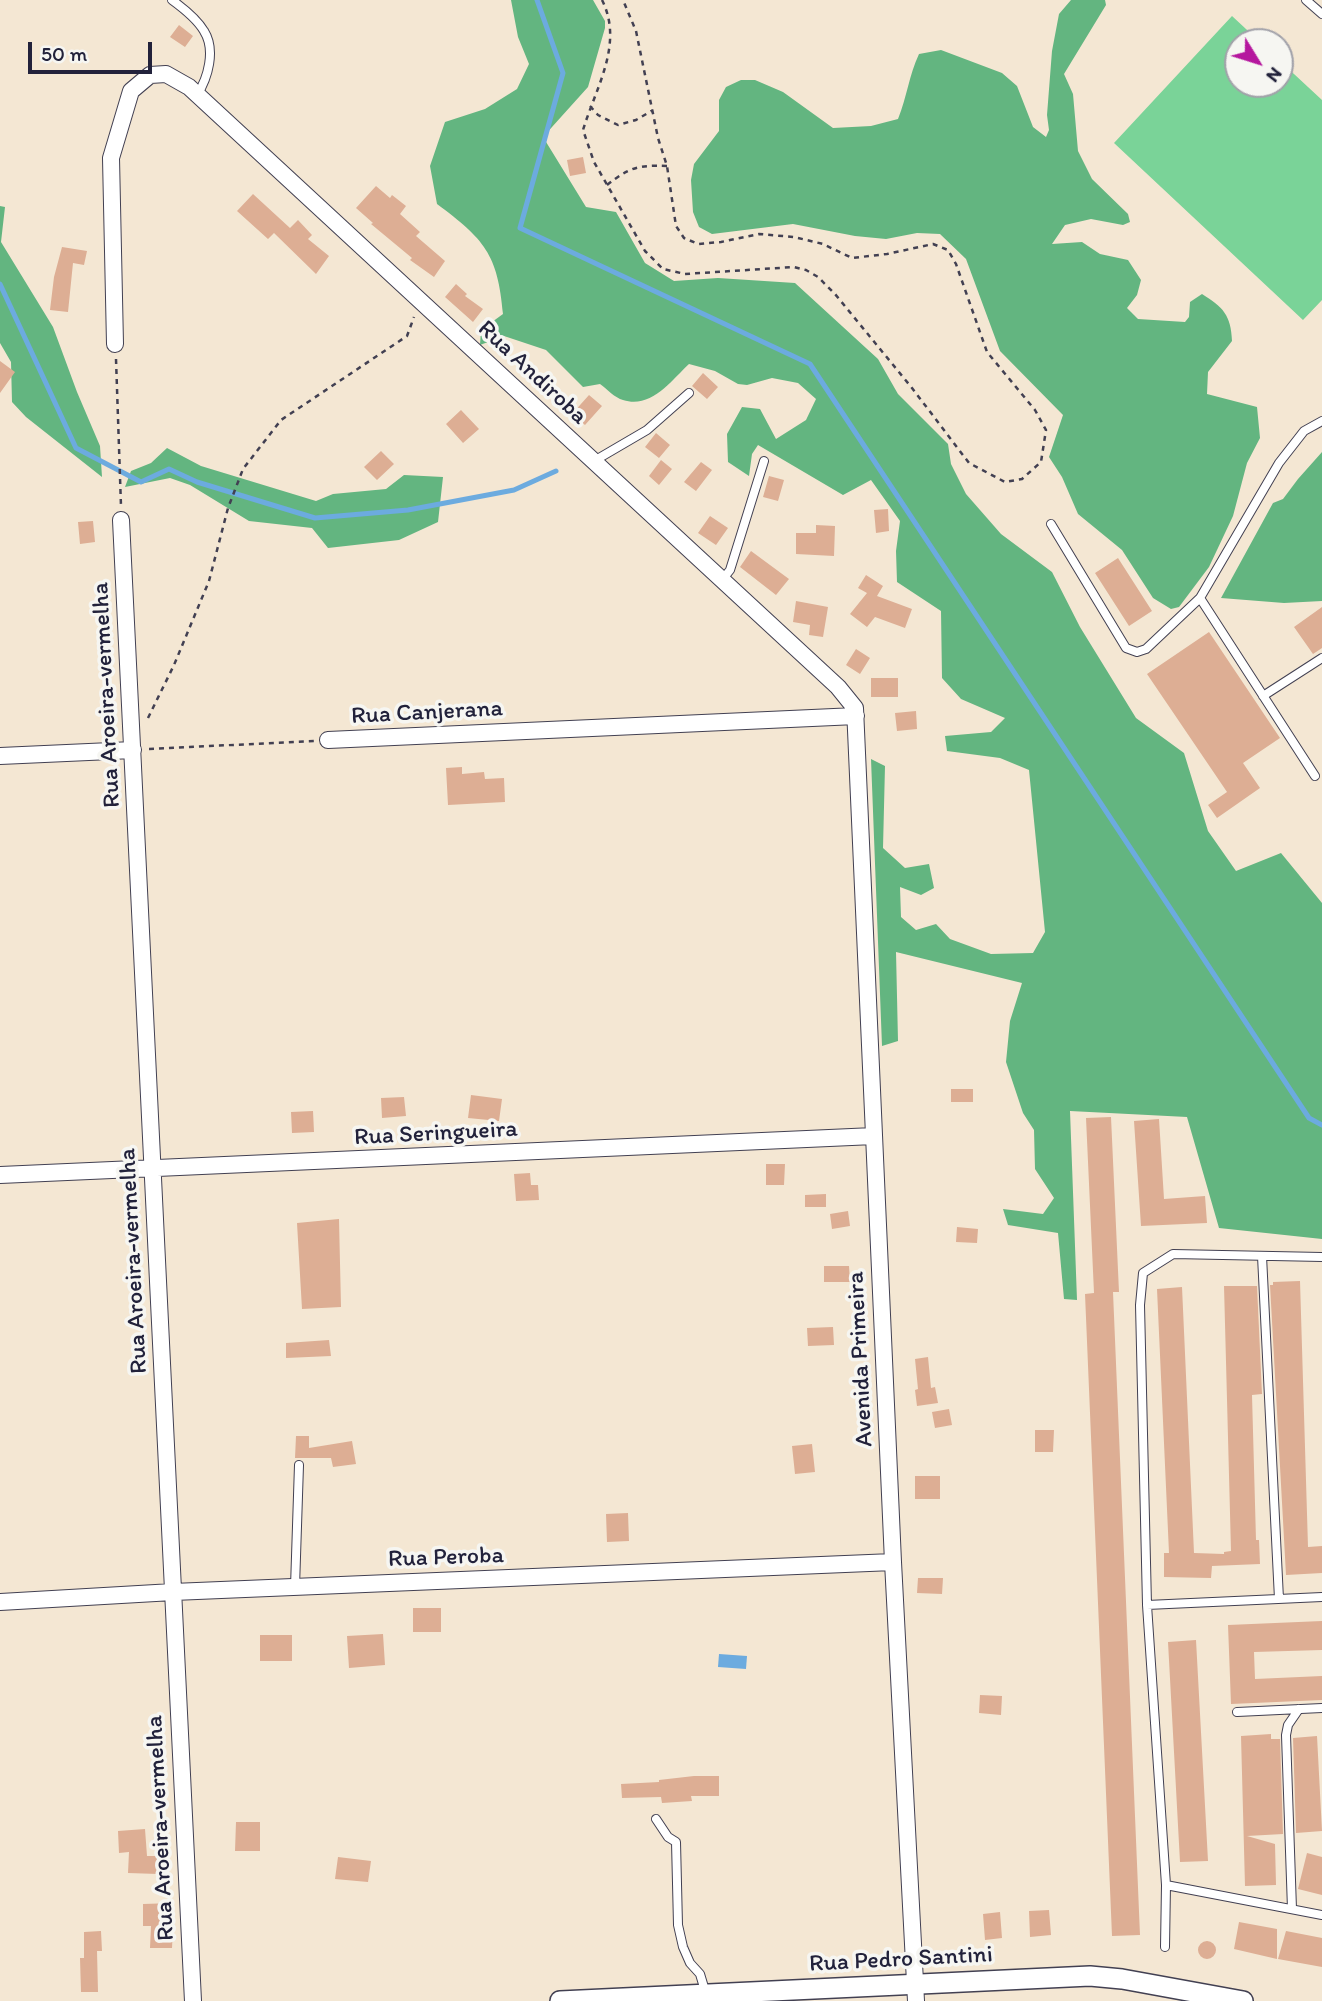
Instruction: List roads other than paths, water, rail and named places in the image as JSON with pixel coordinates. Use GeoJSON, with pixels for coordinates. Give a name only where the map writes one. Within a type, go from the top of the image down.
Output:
{"type":"FeatureCollection","features":[{"type":"Feature","properties":{"kind":"street","name":"Rua Andiroba"},"geometry":{"type":"LineString","coordinates":[[115,344],[111,158],[131,91],[150,75],[166,74],[197,95],[838,687],[855,708],[856,716]]}},
{"type":"Feature","properties":{"kind":"street","name":"Rua Aroeira-vermelha"},"geometry":{"type":"LineString","coordinates":[[121,520],[193,2001]]}},
{"type":"Feature","properties":{"kind":"street","name":"Rua Canjerana"},"geometry":{"type":"LineString","coordinates":[[328,740],[856,716]]}},
{"type":"Feature","properties":{"kind":"street","name":"Avenida Primeira"},"geometry":{"type":"LineString","coordinates":[[856,716],[893,1562],[915,1992]]}},
{"type":"Feature","properties":{"kind":"street"},"geometry":{"type":"LineString","coordinates":[[0,756],[133,750]]}},
{"type":"Feature","properties":{"kind":"street","name":"Rua Seringueira"},"geometry":{"type":"LineString","coordinates":[[0,1175],[874,1136]]}},
{"type":"Feature","properties":{"kind":"street","name":"Rua Peroba"},"geometry":{"type":"LineString","coordinates":[[0,1602],[173,1592],[893,1562]]}},
{"type":"Feature","properties":{"kind":"street","name":"Rua Pedro Santini"},"geometry":{"type":"LineString","coordinates":[[560,2001],[706,1994],[915,1992],[1090,1976],[1122,1979],[1243,2001]]}},
{"type":"Feature","properties":{"kind":"lane"},"geometry":{"type":"LineString","coordinates":[[172,0],[205,32],[210,58],[204,84],[197,95]]}},
{"type":"Feature","properties":{"kind":"lane"},"geometry":{"type":"LineString","coordinates":[[1306,0],[1322,14]]}},
{"type":"Feature","properties":{"kind":"lane"},"geometry":{"type":"LineString","coordinates":[[594,461],[647,430],[689,393]]}},
{"type":"Feature","properties":{"kind":"lane"},"geometry":{"type":"LineString","coordinates":[[1052,524],[1126,648],[1137,652],[1146,649],[1200,598],[1279,463],[1304,431],[1322,421]]}},
{"type":"Feature","properties":{"kind":"lane"},"geometry":{"type":"LineString","coordinates":[[722,580],[730,570],[764,461]]}},
{"type":"Feature","properties":{"kind":"lane"},"geometry":{"type":"LineString","coordinates":[[1200,598],[1315,776]]}},
{"type":"Feature","properties":{"kind":"lane"},"geometry":{"type":"LineString","coordinates":[[1264,696],[1322,657]]}},
{"type":"Feature","properties":{"kind":"lane"},"geometry":{"type":"LineString","coordinates":[[1165,1947],[1166,1885],[1147,1605],[1140,1305],[1143,1272],[1173,1254],[1322,1257]]}},
{"type":"Feature","properties":{"kind":"lane"},"geometry":{"type":"LineString","coordinates":[[1262,1256],[1279,1599]]}},
{"type":"Feature","properties":{"kind":"lane"},"geometry":{"type":"LineString","coordinates":[[295,1587],[299,1465]]}},
{"type":"Feature","properties":{"kind":"lane"},"geometry":{"type":"LineString","coordinates":[[1147,1605],[1322,1597]]}},
{"type":"Feature","properties":{"kind":"lane"},"geometry":{"type":"LineString","coordinates":[[1237,1712],[1322,1708]]}},
{"type":"Feature","properties":{"kind":"lane"},"geometry":{"type":"LineString","coordinates":[[1292,1909],[1286,1735],[1288,1724],[1299,1709]]}},
{"type":"Feature","properties":{"kind":"lane"},"geometry":{"type":"LineString","coordinates":[[656,1819],[668,1837],[676,1842],[678,1925],[683,1947],[690,1963],[700,1973],[706,1994]]}},
{"type":"Feature","properties":{"kind":"lane"},"geometry":{"type":"LineString","coordinates":[[1166,1885],[1322,1915]]}},
{"type":"Feature","properties":{"kind":"water"},"geometry":{"type":"Polygon","coordinates":[[[719,1654],[747,1656],[746,1669],[718,1667],[719,1654]]]}},
{"type":"Feature","properties":{"kind":"waterway"},"geometry":{"type":"LineString","coordinates":[[537,0],[563,73],[520,228],[810,364],[1309,1118],[1322,1125]]}},
{"type":"Feature","properties":{"kind":"waterway"},"geometry":{"type":"LineString","coordinates":[[0,284],[76,448],[141,482],[169,469],[197,482],[315,518],[408,510],[514,490],[556,471]]}}]}
